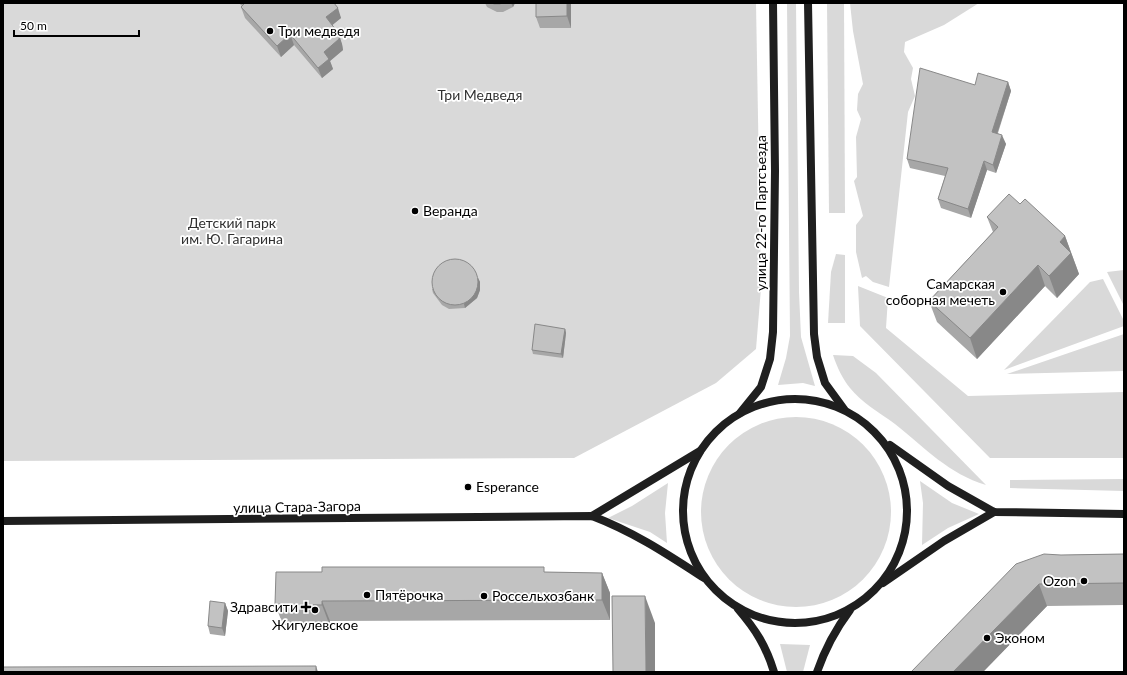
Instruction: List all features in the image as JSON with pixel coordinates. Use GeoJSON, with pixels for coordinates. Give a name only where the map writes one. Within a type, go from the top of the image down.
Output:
{"type":"FeatureCollection","features":[{"type":"Feature","properties":{"kind":"main road","name":"улица 22-го Партсъезда"},"geometry":{"type":"LineString","coordinates":[[740,414],[761,387],[770,359],[773,332],[775,171],[774,3]]}},
{"type":"Feature","properties":{"kind":"main road"},"geometry":{"type":"LineString","coordinates":[[808,3],[814,334],[817,357],[825,383],[844,409],[868,426],[890,445],[948,486],[994,512],[1124,514]]}},
{"type":"Feature","properties":{"kind":"main road"},"geometry":{"type":"LineString","coordinates":[[592,516],[700,450],[722,428],[740,414],[777,401],[812,400],[844,409]]}},
{"type":"Feature","properties":{"kind":"main road"},"geometry":{"type":"LineString","coordinates":[[879,586],[899,552],[908,513],[904,479],[890,445]]}},
{"type":"Feature","properties":{"kind":"main road"},"geometry":{"type":"LineString","coordinates":[[700,450],[690,470],[682,501],[685,538],[704,578],[738,608],[757,632],[768,654],[774,672]]}},
{"type":"Feature","properties":{"kind":"main road"},"geometry":{"type":"LineString","coordinates":[[817,672],[824,651],[836,629],[850,610],[879,586],[938,544],[994,512]]}},
{"type":"Feature","properties":{"kind":"main road","name":"улица Стара-Загора"},"geometry":{"type":"LineString","coordinates":[[3,521],[592,516],[646,540],[704,578]]}},
{"type":"Feature","properties":{"kind":"main road"},"geometry":{"type":"LineString","coordinates":[[738,608],[770,620],[813,622],[850,610]]}},
{"type":"Feature","properties":{"kind":"green space","name":"Детский парк им. Ю. Гагарина"},"geometry":{"type":"Polygon","coordinates":[[[3,3],[756,3],[761,288],[756,349],[716,383],[574,458],[3,461],[3,3]]]}},
{"type":"Feature","properties":{"kind":"green space"},"geometry":{"type":"Polygon","coordinates":[[[787,3],[796,3],[799,292],[801,337],[815,386],[803,383],[778,385],[786,358],[790,336],[787,3]]]}},
{"type":"Feature","properties":{"kind":"green space"},"geometry":{"type":"Polygon","coordinates":[[[827,3],[844,3],[845,213],[829,213],[827,3]]]}},
{"type":"Feature","properties":{"kind":"green space"},"geometry":{"type":"Polygon","coordinates":[[[850,3],[979,3],[944,25],[905,42],[904,52],[913,68],[911,79],[915,96],[908,112],[889,287],[873,282],[866,276],[862,278],[856,252],[856,225],[863,216],[854,181],[857,177],[856,137],[861,119],[857,110],[858,94],[863,84],[853,31],[850,3]]]}},
{"type":"Feature","properties":{"kind":"green space"},"geometry":{"type":"Polygon","coordinates":[[[836,254],[845,255],[845,323],[828,323],[831,272],[836,254]]]}},
{"type":"Feature","properties":{"kind":"green space"},"geometry":{"type":"Polygon","coordinates":[[[1124,270],[1124,306],[1107,272],[1124,270]]]}},
{"type":"Feature","properties":{"kind":"green space"},"geometry":{"type":"Polygon","coordinates":[[[1103,279],[1124,321],[1124,326],[1004,370],[1090,282],[1103,279]]]}},
{"type":"Feature","properties":{"kind":"green space"},"geometry":{"type":"Polygon","coordinates":[[[858,286],[888,298],[886,328],[968,396],[1124,392],[1124,458],[990,458],[860,326],[858,286]]]}},
{"type":"Feature","properties":{"kind":"green space"},"geometry":{"type":"Polygon","coordinates":[[[1124,334],[1124,371],[1007,374],[1124,334]]]}},
{"type":"Feature","properties":{"kind":"green space"},"geometry":{"type":"Polygon","coordinates":[[[833,355],[853,356],[876,373],[986,485],[960,474],[949,467],[854,393],[838,368],[833,355]]]}},
{"type":"Feature","properties":{"kind":"green space"},"geometry":{"type":"Polygon","coordinates":[[[796,417],[814,419],[832,424],[849,433],[863,445],[875,459],[884,476],[889,494],[891,512],[889,530],[884,548],[875,565],[863,579],[849,591],[832,600],[814,605],[796,607],[778,605],[760,600],[743,591],[729,579],[717,565],[708,548],[703,530],[701,512],[703,494],[708,476],[717,459],[729,445],[743,433],[760,424],[778,419],[796,417]]]}},
{"type":"Feature","properties":{"kind":"green space"},"geometry":{"type":"Polygon","coordinates":[[[1124,479],[1124,491],[1010,488],[1010,480],[1124,479]]]}},
{"type":"Feature","properties":{"kind":"green space"},"geometry":{"type":"Polygon","coordinates":[[[920,481],[952,503],[979,514],[948,528],[922,545],[923,503],[920,481]]]}},
{"type":"Feature","properties":{"kind":"green space"},"geometry":{"type":"Polygon","coordinates":[[[668,483],[665,513],[667,543],[650,532],[608,518],[632,506],[668,483]]]}},
{"type":"Feature","properties":{"kind":"green space"},"geometry":{"type":"Polygon","coordinates":[[[780,644],[810,645],[803,672],[787,672],[780,644]]]}},
{"type":"Feature","properties":{"kind":"building"},"geometry":{"type":"Polygon","coordinates":[[[245,3],[334,3],[338,8],[326,17],[339,34],[339,39],[324,52],[329,59],[318,68],[290,34],[277,46],[241,7],[245,3]]]}},
{"type":"Feature","properties":{"kind":"building"},"geometry":{"type":"Polygon","coordinates":[[[536,3],[567,3],[567,16],[536,17],[536,3]]]}},
{"type":"Feature","properties":{"kind":"building"},"geometry":{"type":"Polygon","coordinates":[[[920,68],[975,85],[978,73],[1008,82],[992,132],[1002,135],[993,165],[984,161],[968,209],[938,199],[948,168],[907,159],[920,68]]]}},
{"type":"Feature","properties":{"kind":"building","name":"Самарская соборная мечеть"},"geometry":{"type":"Polygon","coordinates":[[[1009,194],[1020,204],[1025,199],[1065,236],[1060,242],[1071,253],[1049,276],[1038,265],[970,338],[929,301],[998,227],[987,217],[1009,194]]]}},
{"type":"Feature","properties":{"kind":"building"},"geometry":{"type":"Polygon","coordinates":[[[460,259],[472,265],[477,273],[477,291],[472,299],[464,304],[450,305],[438,299],[433,291],[432,277],[438,265],[446,260],[460,259]]]}},
{"type":"Feature","properties":{"kind":"building"},"geometry":{"type":"Polygon","coordinates":[[[535,324],[565,329],[561,354],[532,350],[535,324]]]}},
{"type":"Feature","properties":{"kind":"building"},"geometry":{"type":"Polygon","coordinates":[[[1044,554],[1124,554],[1124,583],[1039,584],[953,672],[911,672],[1016,564],[1044,554]]]}},
{"type":"Feature","properties":{"kind":"building"},"geometry":{"type":"Polygon","coordinates":[[[322,567],[544,567],[544,572],[602,573],[602,600],[322,601],[322,605],[275,604],[276,572],[322,572],[322,567]]]}},
{"type":"Feature","properties":{"kind":"building"},"geometry":{"type":"Polygon","coordinates":[[[612,596],[645,596],[646,672],[613,672],[612,596]]]}},
{"type":"Feature","properties":{"kind":"building"},"geometry":{"type":"Polygon","coordinates":[[[210,601],[225,603],[222,628],[208,626],[210,601]]]}},
{"type":"Feature","properties":{"kind":"building"},"geometry":{"type":"Polygon","coordinates":[[[316,666],[316,672],[3,672],[3,667],[316,666]]]}},
{"type":"Feature","properties":{"kind":"place","name":"Три медведя"},"geometry":{"type":"Point","coordinates":[270,31]}},
{"type":"Feature","properties":{"kind":"place","name":"Веранда"},"geometry":{"type":"Point","coordinates":[415,211]}},
{"type":"Feature","properties":{"kind":"place","name":"Самарская соборная мечеть"},"geometry":{"type":"Point","coordinates":[1003,292]}},
{"type":"Feature","properties":{"kind":"place","name":"Esperance"},"geometry":{"type":"Point","coordinates":[468,487]}},
{"type":"Feature","properties":{"kind":"place","name":"Ozon"},"geometry":{"type":"Point","coordinates":[1084,581]}},
{"type":"Feature","properties":{"kind":"place","name":"Пятёрочка"},"geometry":{"type":"Point","coordinates":[367,595]}},
{"type":"Feature","properties":{"kind":"place","name":"Россельхозбанк"},"geometry":{"type":"Point","coordinates":[484,596]}},
{"type":"Feature","properties":{"kind":"place","name":"Здравсити"},"geometry":{"type":"Point","coordinates":[306,607]}},
{"type":"Feature","properties":{"kind":"place","name":"Жигулевское"},"geometry":{"type":"Point","coordinates":[315,610]}},
{"type":"Feature","properties":{"kind":"place","name":"Эконом"},"geometry":{"type":"Point","coordinates":[987,638]}},
{"type":"Feature","properties":{"kind":"park label","name":"Три Медведя"},"geometry":{"type":"Point","coordinates":[480,95]}}]}
